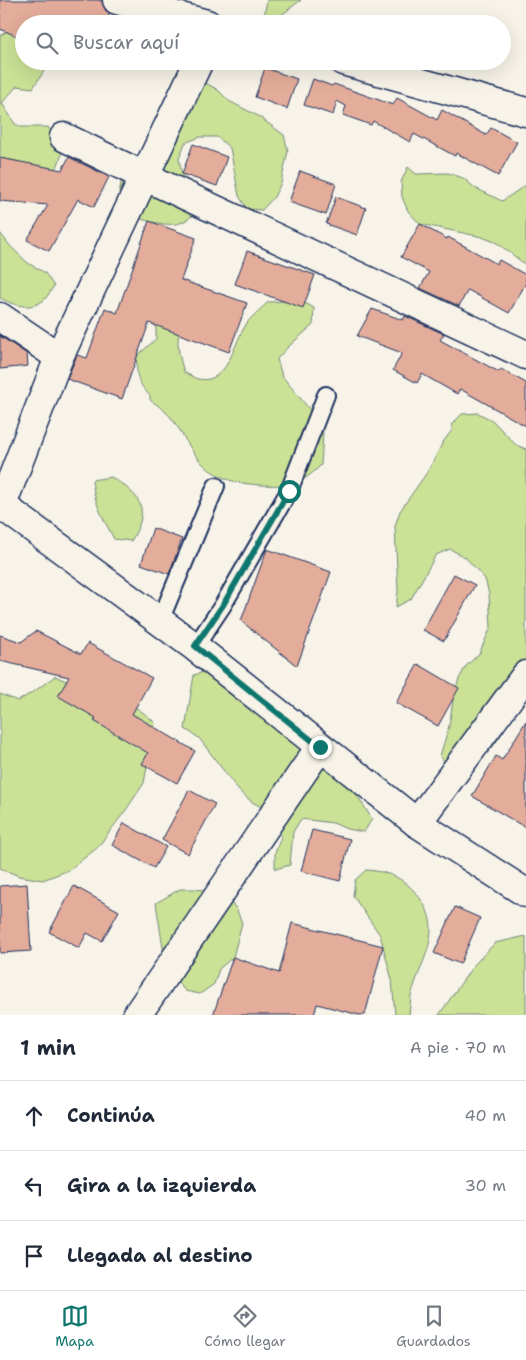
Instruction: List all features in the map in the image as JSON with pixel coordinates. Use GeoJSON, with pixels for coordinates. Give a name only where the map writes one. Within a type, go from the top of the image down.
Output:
{"type":"FeatureCollection","features":[{"type":"Feature","properties":{"kind":"street"},"geometry":{"type":"LineString","coordinates":[[117,0],[173,15]]}},
{"type":"Feature","properties":{"kind":"street"},"geometry":{"type":"LineString","coordinates":[[195,70],[146,177],[59,357],[1,504],[195,646],[417,823],[526,893]]}},
{"type":"Feature","properties":{"kind":"street"},"geometry":{"type":"LineString","coordinates":[[375,70],[526,112]]}},
{"type":"Feature","properties":{"kind":"street"},"geometry":{"type":"LineString","coordinates":[[64,137],[526,355]]}},
{"type":"Feature","properties":{"kind":"street"},"geometry":{"type":"LineString","coordinates":[[0,317],[59,357]]}},
{"type":"Feature","properties":{"kind":"street"},"geometry":{"type":"LineString","coordinates":[[417,823],[526,675]]}},
{"type":"Feature","properties":{"kind":"street"},"geometry":{"type":"LineString","coordinates":[[137,1015],[320,747]]}},
{"type":"Feature","properties":{"kind":"lane"},"geometry":{"type":"LineString","coordinates":[[195,646],[223,605],[289,491],[326,395]]}},
{"type":"Feature","properties":{"kind":"lane"},"geometry":{"type":"LineString","coordinates":[[160,621],[216,486]]}},
{"type":"Feature","properties":{"kind":"green space"},"geometry":{"type":"Polygon","coordinates":[[[267,0],[301,0],[281,15],[264,15],[267,0]]]}},
{"type":"Feature","properties":{"kind":"green space"},"geometry":{"type":"Polygon","coordinates":[[[11,28],[15,29],[15,70],[44,70],[33,88],[17,86],[2,103],[15,124],[21,127],[48,127],[64,148],[58,165],[48,176],[15,161],[0,158],[0,36],[11,28]]]}},
{"type":"Feature","properties":{"kind":"green space"},"geometry":{"type":"Polygon","coordinates":[[[204,82],[218,90],[229,101],[258,116],[284,135],[288,151],[281,183],[274,197],[262,210],[247,209],[239,196],[230,148],[217,137],[200,137],[185,143],[179,159],[182,174],[195,197],[194,215],[182,222],[167,224],[122,212],[119,193],[122,178],[140,154],[161,109],[204,82]]]}},
{"type":"Feature","properties":{"kind":"green space"},"geometry":{"type":"Polygon","coordinates":[[[408,167],[416,174],[448,173],[463,178],[475,188],[502,201],[526,185],[526,265],[497,243],[482,237],[420,224],[408,211],[402,197],[401,182],[408,167]]]}},
{"type":"Feature","properties":{"kind":"green space"},"geometry":{"type":"Polygon","coordinates":[[[0,233],[11,247],[28,263],[45,273],[54,286],[44,300],[33,305],[22,306],[0,298],[0,233]]]}},
{"type":"Feature","properties":{"kind":"green space"},"geometry":{"type":"Polygon","coordinates":[[[173,280],[187,282],[197,294],[179,332],[178,349],[184,372],[198,379],[208,379],[216,376],[222,370],[228,363],[246,324],[268,302],[300,300],[314,308],[313,325],[277,359],[282,376],[315,416],[323,432],[321,465],[308,476],[292,484],[269,485],[241,483],[220,476],[201,462],[171,417],[150,400],[150,396],[142,387],[138,378],[137,356],[156,339],[156,306],[173,280]]]}},
{"type":"Feature","properties":{"kind":"green space"},"geometry":{"type":"Polygon","coordinates":[[[478,413],[492,420],[516,445],[526,449],[526,689],[492,748],[480,759],[450,768],[440,756],[449,726],[454,694],[459,679],[466,666],[479,654],[491,627],[489,594],[485,579],[465,557],[450,549],[436,555],[411,599],[396,607],[398,591],[395,526],[400,511],[428,471],[443,442],[453,429],[451,425],[462,414],[478,413]]]}},
{"type":"Feature","properties":{"kind":"green space"},"geometry":{"type":"Polygon","coordinates":[[[111,477],[130,490],[140,504],[141,520],[131,541],[114,539],[97,503],[92,480],[111,477]]]}},
{"type":"Feature","properties":{"kind":"green space"},"geometry":{"type":"Polygon","coordinates":[[[210,670],[352,787],[372,819],[364,832],[347,829],[333,823],[301,819],[293,832],[290,865],[275,869],[275,853],[281,837],[277,822],[265,809],[252,802],[239,791],[199,738],[185,729],[194,675],[210,670]]]}},
{"type":"Feature","properties":{"kind":"green space"},"geometry":{"type":"Polygon","coordinates":[[[55,676],[121,700],[145,714],[155,723],[144,783],[126,810],[97,848],[69,870],[43,880],[19,876],[0,868],[0,694],[18,701],[55,676]]]}},
{"type":"Feature","properties":{"kind":"green space"},"geometry":{"type":"Polygon","coordinates":[[[366,870],[386,873],[404,882],[424,904],[429,917],[431,930],[429,942],[411,996],[409,1015],[395,1015],[392,980],[380,935],[353,896],[355,880],[366,870]]]}},
{"type":"Feature","properties":{"kind":"green space"},"geometry":{"type":"Polygon","coordinates":[[[180,889],[211,891],[225,898],[236,908],[242,923],[233,957],[219,969],[214,984],[200,994],[185,991],[166,967],[156,903],[180,889]]]}},
{"type":"Feature","properties":{"kind":"green space"},"geometry":{"type":"Polygon","coordinates":[[[526,936],[526,1015],[439,1015],[473,966],[495,943],[526,936]]]}},
{"type":"Feature","properties":{"kind":"building"},"geometry":{"type":"Polygon","coordinates":[[[0,0],[98,0],[102,1],[106,11],[110,13],[109,15],[15,15],[15,35],[0,29],[0,0]]]}},
{"type":"Feature","properties":{"kind":"building"},"geometry":{"type":"Polygon","coordinates":[[[264,70],[271,70],[297,79],[287,109],[255,97],[264,70]]]}},
{"type":"Feature","properties":{"kind":"building"},"geometry":{"type":"Polygon","coordinates":[[[313,79],[332,86],[334,84],[393,105],[397,98],[437,120],[442,110],[486,135],[491,128],[517,142],[498,176],[456,153],[455,156],[414,134],[410,142],[373,121],[371,125],[343,115],[346,106],[337,101],[333,115],[304,105],[313,79]]]}},
{"type":"Feature","properties":{"kind":"building"},"geometry":{"type":"Polygon","coordinates":[[[193,144],[227,157],[217,186],[182,174],[193,144]]]}},
{"type":"Feature","properties":{"kind":"building"},"geometry":{"type":"Polygon","coordinates":[[[69,157],[109,177],[94,207],[78,199],[49,251],[27,240],[48,205],[0,201],[0,158],[62,170],[69,157]]]}},
{"type":"Feature","properties":{"kind":"building"},"geometry":{"type":"Polygon","coordinates":[[[300,171],[336,184],[326,215],[289,202],[300,171]]]}},
{"type":"Feature","properties":{"kind":"building"},"geometry":{"type":"Polygon","coordinates":[[[336,197],[366,208],[357,235],[326,224],[336,197]]]}},
{"type":"Feature","properties":{"kind":"building"},"geometry":{"type":"Polygon","coordinates":[[[149,221],[196,238],[181,280],[247,303],[229,352],[149,323],[122,399],[67,379],[77,355],[87,358],[105,308],[117,313],[149,221]]]}},
{"type":"Feature","properties":{"kind":"building"},"geometry":{"type":"Polygon","coordinates":[[[420,224],[497,264],[499,260],[526,275],[526,283],[509,313],[468,290],[459,306],[420,288],[429,272],[401,257],[420,224]]]}},
{"type":"Feature","properties":{"kind":"building"},"geometry":{"type":"Polygon","coordinates":[[[247,251],[315,275],[303,308],[235,284],[247,251]]]}},
{"type":"Feature","properties":{"kind":"building"},"geometry":{"type":"Polygon","coordinates":[[[372,309],[403,320],[405,316],[444,334],[440,340],[499,372],[501,369],[526,383],[526,426],[460,389],[457,394],[422,374],[417,383],[393,370],[402,353],[357,336],[372,309]]]}},
{"type":"Feature","properties":{"kind":"building"},"geometry":{"type":"Polygon","coordinates":[[[0,336],[27,354],[28,366],[0,369],[0,336]]]}},
{"type":"Feature","properties":{"kind":"building"},"geometry":{"type":"Polygon","coordinates":[[[153,528],[182,539],[169,574],[141,564],[153,528]]]}},
{"type":"Feature","properties":{"kind":"building"},"geometry":{"type":"Polygon","coordinates":[[[267,549],[331,572],[297,666],[241,621],[267,549]]]}},
{"type":"Feature","properties":{"kind":"building"},"geometry":{"type":"Polygon","coordinates":[[[454,574],[475,585],[444,641],[423,630],[454,574]]]}},
{"type":"Feature","properties":{"kind":"building"},"geometry":{"type":"Polygon","coordinates":[[[36,631],[81,654],[88,643],[152,678],[132,714],[195,751],[177,783],[142,764],[148,753],[94,721],[96,718],[58,696],[69,677],[0,661],[0,635],[21,642],[36,631]]]}},
{"type":"Feature","properties":{"kind":"building"},"geometry":{"type":"Polygon","coordinates":[[[418,664],[459,688],[438,726],[396,703],[418,664]]]}},
{"type":"Feature","properties":{"kind":"building"},"geometry":{"type":"Polygon","coordinates":[[[526,721],[526,828],[472,796],[496,756],[502,760],[526,721]]]}},
{"type":"Feature","properties":{"kind":"building"},"geometry":{"type":"Polygon","coordinates":[[[189,790],[215,804],[188,854],[162,840],[189,790]]]}},
{"type":"Feature","properties":{"kind":"building"},"geometry":{"type":"Polygon","coordinates":[[[124,823],[166,847],[154,868],[112,845],[124,823]]]}},
{"type":"Feature","properties":{"kind":"building"},"geometry":{"type":"Polygon","coordinates":[[[312,830],[350,839],[340,881],[301,871],[312,830]]]}},
{"type":"Feature","properties":{"kind":"building"},"geometry":{"type":"Polygon","coordinates":[[[27,884],[31,951],[0,953],[0,886],[27,884]]]}},
{"type":"Feature","properties":{"kind":"building"},"geometry":{"type":"Polygon","coordinates":[[[74,886],[119,911],[102,941],[87,933],[79,948],[49,932],[74,886]]]}},
{"type":"Feature","properties":{"kind":"building"},"geometry":{"type":"Polygon","coordinates":[[[455,907],[480,918],[460,964],[434,953],[455,907]]]}},
{"type":"Feature","properties":{"kind":"building"},"geometry":{"type":"Polygon","coordinates":[[[292,923],[383,946],[365,1015],[317,1004],[314,1015],[213,1015],[233,957],[279,973],[292,923]]]}},
{"type":"Feature","properties":{"kind":"route"},"geometry":{"type":"LineString","coordinates":[[289,491],[223,605],[195,646],[320,747]]}}]}
